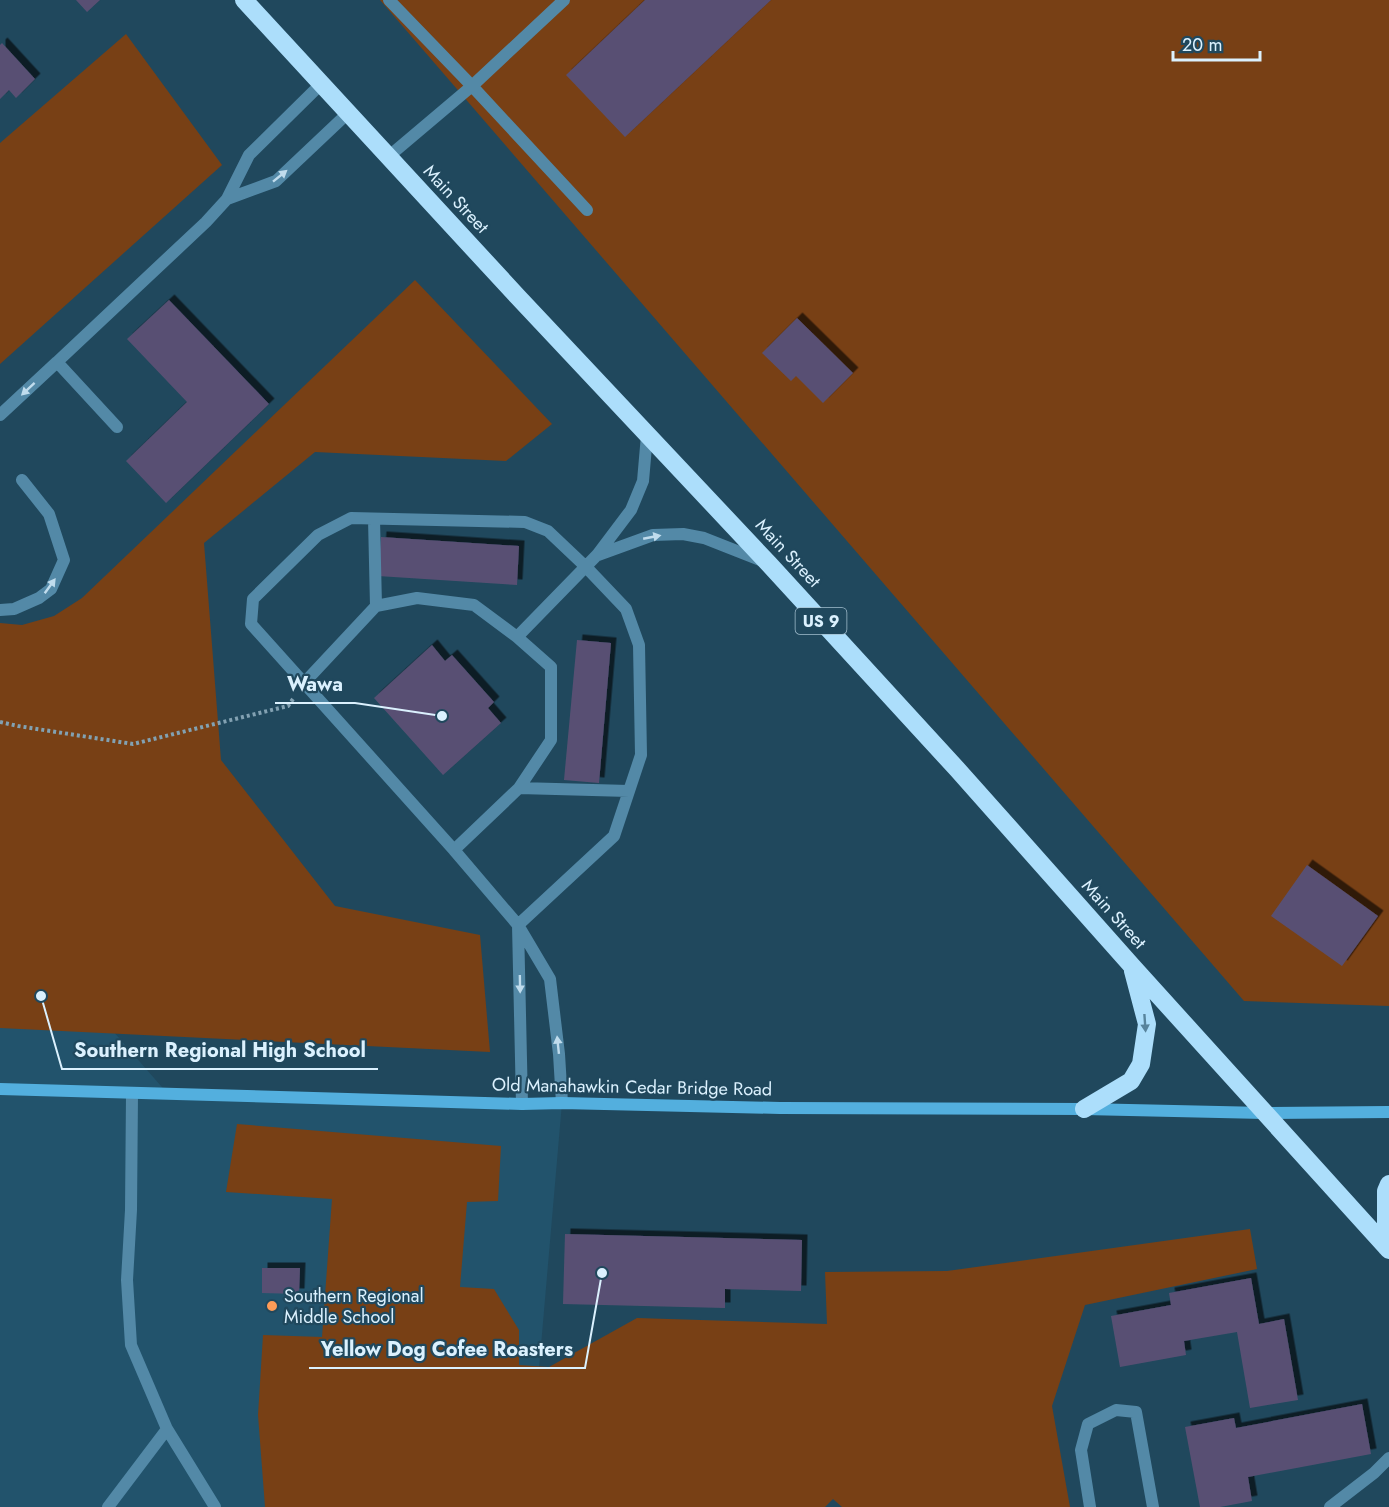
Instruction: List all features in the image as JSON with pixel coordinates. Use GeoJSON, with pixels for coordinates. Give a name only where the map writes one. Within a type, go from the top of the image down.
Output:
{"type":"FeatureCollection","features":[{"type":"Feature","properties":{"kind":"highway","name":"Main Street"},"geometry":{"type":"LineString","coordinates":[[244,0],[647,435],[770,564],[1388,1249]]}},
{"type":"Feature","properties":{"kind":"highway"},"geometry":{"type":"LineString","coordinates":[[1084,1109],[1131,1081],[1141,1064],[1147,1024],[1132,966]]}},
{"type":"Feature","properties":{"kind":"highway"},"geometry":{"type":"LineString","coordinates":[[1388,1249],[1386,1191],[1389,1184]]}},
{"type":"Feature","properties":{"kind":"street","name":"Old Manahawkin Cedar Bridge Road"},"geometry":{"type":"LineString","coordinates":[[0,1089],[522,1104],[1084,1109],[1264,1113],[1389,1112]]}},
{"type":"Feature","properties":{"kind":"lane"},"geometry":{"type":"LineString","coordinates":[[389,0],[587,210]]}},
{"type":"Feature","properties":{"kind":"lane"},"geometry":{"type":"LineString","coordinates":[[388,157],[472,86],[564,0]]}},
{"type":"Feature","properties":{"kind":"lane"},"geometry":{"type":"LineString","coordinates":[[0,415],[206,222],[227,199],[249,155],[321,84]]}},
{"type":"Feature","properties":{"kind":"lane"},"geometry":{"type":"LineString","coordinates":[[227,199],[276,181],[348,113]]}},
{"type":"Feature","properties":{"kind":"lane"},"geometry":{"type":"LineString","coordinates":[[57,362],[117,427]]}},
{"type":"Feature","properties":{"kind":"lane"},"geometry":{"type":"LineString","coordinates":[[517,637],[597,555],[631,510],[643,481],[647,435]]}},
{"type":"Feature","properties":{"kind":"lane"},"geometry":{"type":"LineString","coordinates":[[0,610],[14,609],[39,598],[51,588],[64,560],[49,513],[22,480]]}},
{"type":"Feature","properties":{"kind":"lane"},"geometry":{"type":"LineString","coordinates":[[522,1104],[519,925],[614,836],[641,754],[639,645],[626,609],[548,531],[525,522],[351,518],[318,535],[254,599],[251,624],[519,925],[550,979],[562,1104]]}},
{"type":"Feature","properties":{"kind":"lane"},"geometry":{"type":"LineString","coordinates":[[374,519],[376,606]]}},
{"type":"Feature","properties":{"kind":"lane"},"geometry":{"type":"LineString","coordinates":[[597,555],[653,535],[683,534],[704,538],[770,564]]}},
{"type":"Feature","properties":{"kind":"lane"},"geometry":{"type":"LineString","coordinates":[[304,683],[376,606],[417,598],[474,605],[517,637],[551,667],[551,740],[519,788],[454,850]]}},
{"type":"Feature","properties":{"kind":"lane"},"geometry":{"type":"LineString","coordinates":[[519,788],[629,791]]}},
{"type":"Feature","properties":{"kind":"lane"},"geometry":{"type":"LineString","coordinates":[[132,1094],[131,1210],[127,1280],[131,1345],[167,1429],[215,1507]]}},
{"type":"Feature","properties":{"kind":"lane"},"geometry":{"type":"LineString","coordinates":[[1090,1507],[1081,1450],[1088,1424],[1116,1410],[1136,1412],[1153,1507]]}},
{"type":"Feature","properties":{"kind":"lane"},"geometry":{"type":"LineString","coordinates":[[108,1507],[167,1429]]}},
{"type":"Feature","properties":{"kind":"lane"},"geometry":{"type":"LineString","coordinates":[[1330,1507],[1374,1473],[1389,1458]]}},
{"type":"Feature","properties":{"kind":"path"},"geometry":{"type":"LineString","coordinates":[[0,722],[133,744],[288,706],[304,683]]}},
{"type":"Feature","properties":{"kind":"shaded area"},"geometry":{"type":"Polygon","coordinates":[[[380,0],[1389,0],[1389,1006],[1244,1001],[380,0]]]}},
{"type":"Feature","properties":{"kind":"shaded area"},"geometry":{"type":"Polygon","coordinates":[[[126,34],[222,165],[0,364],[0,143],[126,34]]]}},
{"type":"Feature","properties":{"kind":"shaded area"},"geometry":{"type":"Polygon","coordinates":[[[415,280],[552,424],[506,461],[315,452],[204,543],[221,760],[335,906],[480,935],[490,1052],[0,1028],[0,623],[22,625],[54,616],[82,598],[415,280]]]}},
{"type":"Feature","properties":{"kind":"shaded area","name":"Southern Regional Middle School"},"geometry":{"type":"Polygon","coordinates":[[[0,902],[168,1094],[562,1103],[527,1507],[0,1507],[0,902]]]}},
{"type":"Feature","properties":{"kind":"shaded area"},"geometry":{"type":"Polygon","coordinates":[[[237,1124],[501,1146],[498,1201],[467,1202],[460,1287],[494,1289],[519,1330],[519,1365],[549,1367],[637,1318],[827,1324],[825,1272],[947,1271],[1250,1229],[1257,1269],[1085,1305],[1052,1406],[1070,1507],[842,1507],[833,1499],[825,1507],[265,1507],[258,1415],[263,1335],[322,1337],[332,1199],[226,1192],[237,1124]]]}},
{"type":"Feature","properties":{"kind":"building"},"geometry":{"type":"Polygon","coordinates":[[[76,0],[100,0],[87,12],[76,0]]]}},
{"type":"Feature","properties":{"kind":"building"},"geometry":{"type":"Polygon","coordinates":[[[645,0],[771,0],[625,137],[566,75],[645,0]]]}},
{"type":"Feature","properties":{"kind":"building"},"geometry":{"type":"Polygon","coordinates":[[[2,43],[35,79],[16,98],[9,90],[0,99],[0,45],[2,43]]]}},
{"type":"Feature","properties":{"kind":"building"},"geometry":{"type":"Polygon","coordinates":[[[169,300],[269,404],[166,503],[126,461],[187,402],[127,339],[169,300]]]}},
{"type":"Feature","properties":{"kind":"building"},"geometry":{"type":"Polygon","coordinates":[[[797,318],[853,373],[823,403],[796,376],[791,381],[762,353],[797,318]]]}},
{"type":"Feature","properties":{"kind":"building"},"geometry":{"type":"Polygon","coordinates":[[[381,537],[519,546],[517,585],[378,576],[381,537]]]}},
{"type":"Feature","properties":{"kind":"building"},"geometry":{"type":"Polygon","coordinates":[[[577,640],[611,643],[599,783],[564,780],[577,640]]]}},
{"type":"Feature","properties":{"kind":"building"},"geometry":{"type":"Polygon","coordinates":[[[432,645],[445,661],[452,655],[494,702],[488,708],[501,723],[443,775],[374,698],[432,645]]]}},
{"type":"Feature","properties":{"kind":"building"},"geometry":{"type":"Polygon","coordinates":[[[1307,865],[1378,916],[1342,966],[1271,916],[1307,865]]]}},
{"type":"Feature","properties":{"kind":"building"},"geometry":{"type":"Polygon","coordinates":[[[565,1234],[802,1240],[801,1291],[725,1289],[725,1308],[563,1304],[565,1234]]]}},
{"type":"Feature","properties":{"kind":"building"},"geometry":{"type":"Polygon","coordinates":[[[262,1268],[300,1268],[299,1294],[262,1293],[262,1268]]]}},
{"type":"Feature","properties":{"kind":"building"},"geometry":{"type":"Polygon","coordinates":[[[1251,1278],[1259,1324],[1284,1319],[1298,1400],[1250,1408],[1237,1332],[1184,1341],[1186,1355],[1120,1367],[1111,1316],[1171,1305],[1169,1293],[1251,1278]]]}},
{"type":"Feature","properties":{"kind":"building"},"geometry":{"type":"Polygon","coordinates":[[[1362,1404],[1371,1454],[1248,1477],[1252,1501],[1220,1507],[1200,1507],[1185,1427],[1234,1418],[1236,1428],[1362,1404]]]}},
{"type":"Feature","properties":{"kind":"place","name":"Wawa"},"geometry":{"type":"Point","coordinates":[442,716]}},
{"type":"Feature","properties":{"kind":"place","name":"Southern Regional High School"},"geometry":{"type":"Point","coordinates":[41,996]}},
{"type":"Feature","properties":{"kind":"place","name":"Yellow Dog Cofee Roasters"},"geometry":{"type":"Point","coordinates":[602,1273]}},
{"type":"Feature","properties":{"kind":"place","name":"Southern Regional Middle School"},"geometry":{"type":"Point","coordinates":[272,1306]}}]}
